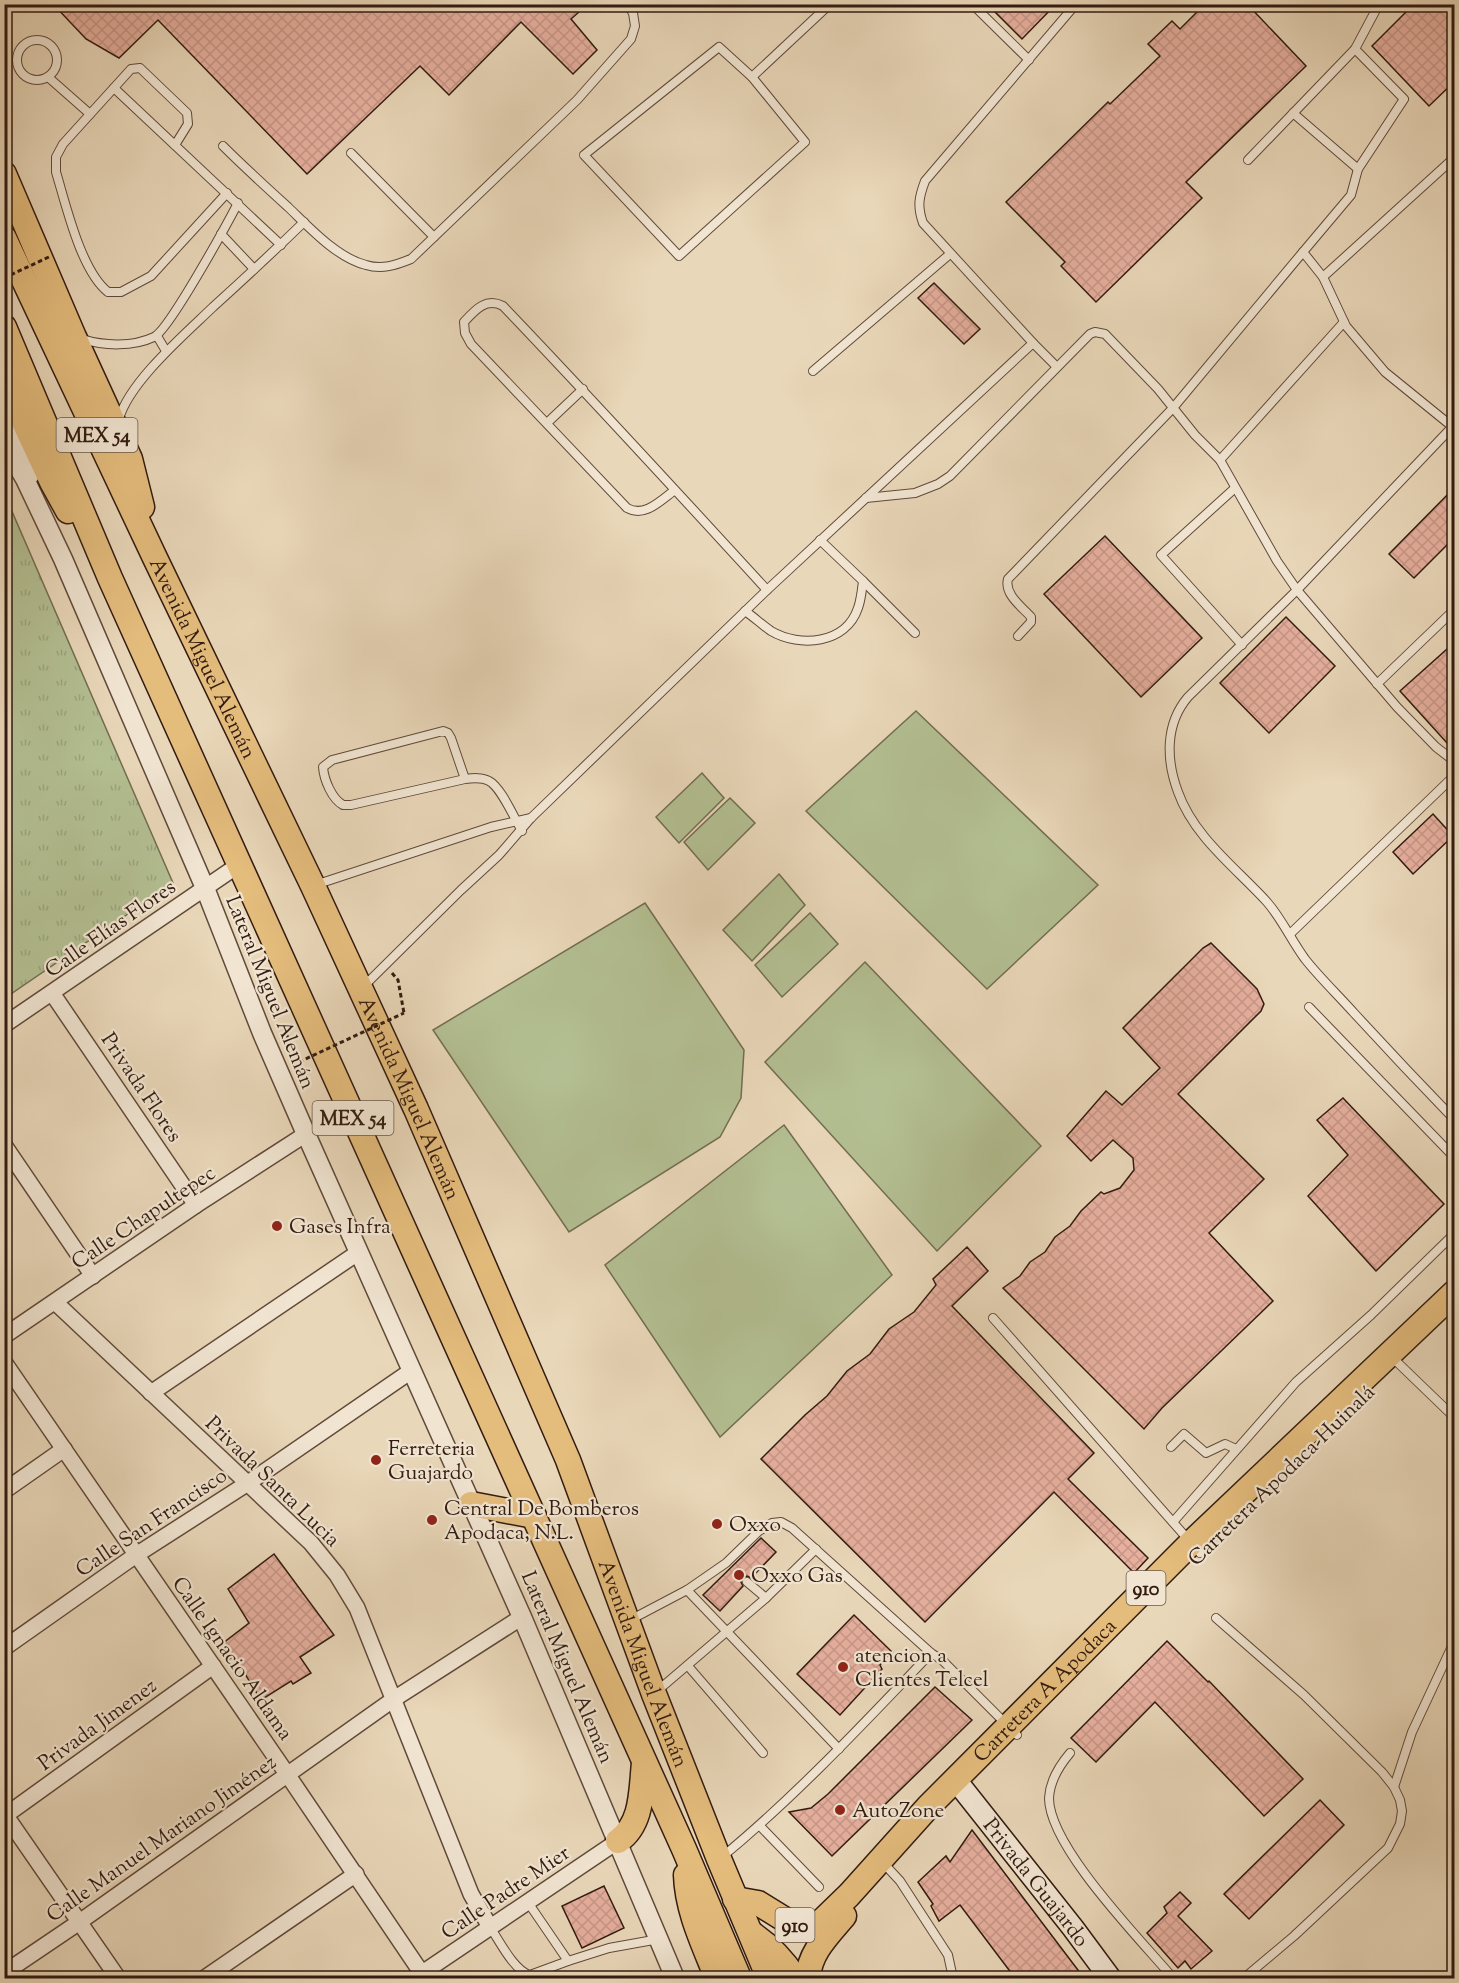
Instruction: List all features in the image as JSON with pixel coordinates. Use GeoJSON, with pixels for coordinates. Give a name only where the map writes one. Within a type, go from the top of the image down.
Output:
{"type":"FeatureCollection","features":[{"type":"Feature","properties":{"kind":"main road"},"geometry":{"type":"LineString","coordinates":[[4,174],[130,459],[155,558]]}},
{"type":"Feature","properties":{"kind":"main road","name":"Avenida Miguel Alemán"},"geometry":{"type":"LineString","coordinates":[[4,238],[313,886],[416,1109],[568,1460],[654,1694],[718,1859],[769,1978]]}},
{"type":"Feature","properties":{"kind":"main road","name":"Avenida Miguel Alemán"},"geometry":{"type":"LineString","coordinates":[[4,327],[110,578],[684,1849],[739,1978]]}},
{"type":"Feature","properties":{"kind":"main road"},"geometry":{"type":"LineString","coordinates":[[4,379],[52,482],[82,536],[110,578]]}},
{"type":"Feature","properties":{"kind":"main road","name":"910"},"geometry":{"type":"LineString","coordinates":[[1196,1548],[1455,1293]]}},
{"type":"Feature","properties":{"kind":"main road","name":"Carretera Apodaca-Huinalá"},"geometry":{"type":"LineString","coordinates":[[852,1898],[887,1867],[1013,1731],[1196,1548],[1455,1306]]}},
{"type":"Feature","properties":{"kind":"main road"},"geometry":{"type":"LineString","coordinates":[[471,1504],[534,1516]]}},
{"type":"Feature","properties":{"kind":"main road","name":"Carretera A Apodaca"},"geometry":{"type":"LineString","coordinates":[[852,1898],[928,1807],[1013,1731]]}},
{"type":"Feature","properties":{"kind":"main road"},"geometry":{"type":"LineString","coordinates":[[618,1841],[628,1834],[635,1823],[640,1802],[644,1761]]}},
{"type":"Feature","properties":{"kind":"main road","name":"Privada Guajardo"},"geometry":{"type":"LineString","coordinates":[[962,1788],[1110,1978]]}},
{"type":"Feature","properties":{"kind":"main road"},"geometry":{"type":"LineString","coordinates":[[684,1849],[688,1896],[717,1978]]}},
{"type":"Feature","properties":{"kind":"main road","name":"910"},"geometry":{"type":"LineString","coordinates":[[735,1899],[758,1903],[792,1924],[803,1927],[819,1924],[852,1898]]}},
{"type":"Feature","properties":{"kind":"main road","name":"910"},"geometry":{"type":"LineString","coordinates":[[808,1978],[809,1968],[817,1948],[852,1898]]}},
{"type":"Feature","properties":{"kind":"main road"},"geometry":{"type":"LineString","coordinates":[[748,1931],[766,1943],[786,1964],[795,1978]]}},
{"type":"Feature","properties":{"kind":"street"},"geometry":{"type":"LineString","coordinates":[[4,410],[63,559]]}},
{"type":"Feature","properties":{"kind":"street","name":"Lateral Miguel Alemán"},"geometry":{"type":"LineString","coordinates":[[4,456],[18,467],[26,479],[63,559],[205,888],[262,1033],[522,1617],[675,1978]]}},
{"type":"Feature","properties":{"kind":"street","name":"Calle Elías Flores"},"geometry":{"type":"LineString","coordinates":[[4,1025],[240,864]]}},
{"type":"Feature","properties":{"kind":"street","name":"Privada Flores"},"geometry":{"type":"LineString","coordinates":[[52,993],[196,1205]]}},
{"type":"Feature","properties":{"kind":"street","name":"Calle Chapultepec"},"geometry":{"type":"LineString","coordinates":[[4,1336],[56,1303],[196,1205],[306,1134]]}},
{"type":"Feature","properties":{"kind":"street"},"geometry":{"type":"LineString","coordinates":[[4,1145],[93,1276]]}},
{"type":"Feature","properties":{"kind":"street"},"geometry":{"type":"LineString","coordinates":[[151,1393],[359,1252]]}},
{"type":"Feature","properties":{"kind":"street","name":"Privada Santa Lucia"},"geometry":{"type":"LineString","coordinates":[[56,1303],[311,1543],[337,1575],[357,1608],[471,1894],[490,1927]]}},
{"type":"Feature","properties":{"kind":"street","name":"Calle Ignacio Aldama"},"geometry":{"type":"LineString","coordinates":[[4,1362],[356,1875],[420,1977]]}},
{"type":"Feature","properties":{"kind":"street","name":"Calle San Francisco"},"geometry":{"type":"LineString","coordinates":[[4,1648],[136,1555],[248,1483],[411,1371]]}},
{"type":"Feature","properties":{"kind":"street"},"geometry":{"type":"LineString","coordinates":[[4,1491],[64,1449]]}},
{"type":"Feature","properties":{"kind":"street","name":"Calle Manuel Mariano Jiménez"},"geometry":{"type":"LineString","coordinates":[[4,1973],[394,1699],[522,1617]]}},
{"type":"Feature","properties":{"kind":"street","name":"Privada Jimenez"},"geometry":{"type":"LineString","coordinates":[[5,1814],[213,1666]]}},
{"type":"Feature","properties":{"kind":"street"},"geometry":{"type":"LineString","coordinates":[[5,1814],[118,1978]]}},
{"type":"Feature","properties":{"kind":"street","name":"Calle Padre Mier"},"geometry":{"type":"LineString","coordinates":[[420,1977],[527,1901],[618,1841]]}},
{"type":"Feature","properties":{"kind":"street"},"geometry":{"type":"LineString","coordinates":[[205,1978],[356,1875]]}},
{"type":"Feature","properties":{"kind":"lane"},"geometry":{"type":"LineString","coordinates":[[223,146],[318,236],[365,265],[394,265],[411,259],[578,100],[631,39],[635,26],[633,14],[627,4]]}},
{"type":"Feature","properties":{"kind":"lane"},"geometry":{"type":"LineString","coordinates":[[752,77],[830,4]]}},
{"type":"Feature","properties":{"kind":"lane"},"geometry":{"type":"LineString","coordinates":[[972,4],[1029,60]]}},
{"type":"Feature","properties":{"kind":"lane"},"geometry":{"type":"LineString","coordinates":[[1057,367],[922,223],[918,209],[926,180],[1076,4]]}},
{"type":"Feature","properties":{"kind":"lane"},"geometry":{"type":"LineString","coordinates":[[1248,160],[1355,50],[1379,4]]}},
{"type":"Feature","properties":{"kind":"lane"},"geometry":{"type":"LineString","coordinates":[[39,40],[51,46],[57,58],[53,72],[48,77],[34,80],[22,74],[18,68],[17,54],[25,43],[39,40]]}},
{"type":"Feature","properties":{"kind":"lane"},"geometry":{"type":"LineString","coordinates":[[719,47],[752,77],[805,142],[680,256],[584,155],[719,47]]}},
{"type":"Feature","properties":{"kind":"lane"},"geometry":{"type":"LineString","coordinates":[[1018,636],[1031,622],[1031,617],[1009,591],[1008,579],[1173,408],[1351,195],[1358,169],[1404,99],[1355,50]]}},
{"type":"Feature","properties":{"kind":"lane"},"geometry":{"type":"LineString","coordinates":[[175,145],[188,124],[187,113],[140,68],[131,69],[63,144],[56,157],[56,172],[88,266],[99,285],[108,292],[121,291],[151,276],[227,193]]}},
{"type":"Feature","properties":{"kind":"lane"},"geometry":{"type":"LineString","coordinates":[[48,77],[90,114]]}},
{"type":"Feature","properties":{"kind":"lane"},"geometry":{"type":"LineString","coordinates":[[114,88],[281,245]]}},
{"type":"Feature","properties":{"kind":"lane"},"geometry":{"type":"LineString","coordinates":[[1293,113],[1358,169]]}},
{"type":"Feature","properties":{"kind":"lane"},"geometry":{"type":"LineString","coordinates":[[351,153],[434,237]]}},
{"type":"Feature","properties":{"kind":"lane"},"geometry":{"type":"LineString","coordinates":[[1323,277],[1455,158]]}},
{"type":"Feature","properties":{"kind":"lane"},"geometry":{"type":"LineString","coordinates":[[75,337],[92,342],[133,344],[157,336],[187,292],[238,203]]}},
{"type":"Feature","properties":{"kind":"lane"},"geometry":{"type":"LineString","coordinates":[[116,429],[121,411],[133,392],[166,351],[304,222]]}},
{"type":"Feature","properties":{"kind":"lane"},"geometry":{"type":"LineString","coordinates":[[221,234],[254,269]]}},
{"type":"Feature","properties":{"kind":"lane"},"geometry":{"type":"LineString","coordinates":[[1303,252],[1323,277],[1344,322],[1385,372],[1454,426],[1297,590],[1188,697],[1172,723],[1170,735],[1173,768],[1178,792],[1201,832],[1268,903],[1311,966],[1404,1068],[1455,1119]]}},
{"type":"Feature","properties":{"kind":"lane"},"geometry":{"type":"LineString","coordinates":[[813,371],[950,254]]}},
{"type":"Feature","properties":{"kind":"lane"},"geometry":{"type":"LineString","coordinates":[[675,490],[648,510],[639,512],[627,508],[471,344],[465,333],[465,322],[488,302],[496,302],[503,306],[583,389],[767,590]]}},
{"type":"Feature","properties":{"kind":"lane"},"geometry":{"type":"LineString","coordinates":[[1220,460],[1344,322]]}},
{"type":"Feature","properties":{"kind":"lane"},"geometry":{"type":"LineString","coordinates":[[866,498],[915,493],[938,484],[976,451],[1090,334],[1095,332],[1105,334],[1220,460],[1277,561],[1297,590],[1377,684],[1436,747],[1455,761]]}},
{"type":"Feature","properties":{"kind":"lane"},"geometry":{"type":"LineString","coordinates":[[157,336],[166,351]]}},
{"type":"Feature","properties":{"kind":"lane"},"geometry":{"type":"LineString","coordinates":[[361,989],[499,855],[531,818],[745,611],[1033,343]]}},
{"type":"Feature","properties":{"kind":"lane"},"geometry":{"type":"LineString","coordinates":[[546,423],[583,389]]}},
{"type":"Feature","properties":{"kind":"lane"},"geometry":{"type":"LineString","coordinates":[[1235,488],[1161,555],[1242,645]]}},
{"type":"Feature","properties":{"kind":"lane"},"geometry":{"type":"LineString","coordinates":[[820,540],[915,633]]}},
{"type":"Feature","properties":{"kind":"lane"},"geometry":{"type":"LineString","coordinates":[[745,611],[772,631],[795,639],[823,640],[844,631],[858,610],[864,581]]}},
{"type":"Feature","properties":{"kind":"lane"},"geometry":{"type":"LineString","coordinates":[[1377,684],[1455,610]]}},
{"type":"Feature","properties":{"kind":"lane"},"geometry":{"type":"LineString","coordinates":[[465,779],[451,738],[443,731],[332,760],[323,767],[333,796],[343,805],[465,779],[479,778],[490,781],[497,788],[522,831]]}},
{"type":"Feature","properties":{"kind":"lane"},"geometry":{"type":"LineString","coordinates":[[1290,934],[1455,776]]}},
{"type":"Feature","properties":{"kind":"lane"},"geometry":{"type":"LineString","coordinates":[[313,886],[441,843],[516,820],[531,818]]}},
{"type":"Feature","properties":{"kind":"lane"},"geometry":{"type":"LineString","coordinates":[[1309,1007],[1455,1157]]}},
{"type":"Feature","properties":{"kind":"lane"},"geometry":{"type":"LineString","coordinates":[[1173,1522],[1296,1382],[1371,1315],[1455,1234]]}},
{"type":"Feature","properties":{"kind":"lane"},"geometry":{"type":"LineString","coordinates":[[993,1318],[1196,1548]]}},
{"type":"Feature","properties":{"kind":"lane"},"geometry":{"type":"LineString","coordinates":[[1397,1362],[1454,1416]]}},
{"type":"Feature","properties":{"kind":"lane"},"geometry":{"type":"LineString","coordinates":[[1171,1447],[1184,1434],[1206,1453],[1225,1444],[1236,1449]]}},
{"type":"Feature","properties":{"kind":"lane"},"geometry":{"type":"LineString","coordinates":[[627,1621],[687,1590],[728,1565],[759,1531],[772,1523],[781,1522],[792,1528],[931,1653],[942,1660],[1013,1731]]}},
{"type":"Feature","properties":{"kind":"lane"},"geometry":{"type":"LineString","coordinates":[[654,1694],[766,1598],[816,1549]]}},
{"type":"Feature","properties":{"kind":"lane"},"geometry":{"type":"LineString","coordinates":[[747,1582],[766,1598]]}},
{"type":"Feature","properties":{"kind":"lane"},"geometry":{"type":"LineString","coordinates":[[687,1590],[839,1749]]}},
{"type":"Feature","properties":{"kind":"lane"},"geometry":{"type":"LineString","coordinates":[[1216,1618],[1304,1695],[1352,1742],[1394,1787],[1402,1811],[1398,1830],[1388,1848],[1244,1978]]}},
{"type":"Feature","properties":{"kind":"lane"},"geometry":{"type":"LineString","coordinates":[[1394,1787],[1412,1732],[1455,1642]]}},
{"type":"Feature","properties":{"kind":"lane"},"geometry":{"type":"LineString","coordinates":[[718,1859],[760,1826],[839,1749],[931,1653]]}},
{"type":"Feature","properties":{"kind":"lane"},"geometry":{"type":"LineString","coordinates":[[688,1666],[763,1753]]}},
{"type":"Feature","properties":{"kind":"lane"},"geometry":{"type":"LineString","coordinates":[[1070,1752],[1054,1776],[1049,1797],[1052,1816],[1062,1838],[1083,1871],[1173,1978]]}},
{"type":"Feature","properties":{"kind":"lane"},"geometry":{"type":"LineString","coordinates":[[760,1826],[819,1887]]}},
{"type":"Feature","properties":{"kind":"lane"},"geometry":{"type":"LineString","coordinates":[[887,1867],[900,1881],[948,1955],[953,1978]]}},
{"type":"Feature","properties":{"kind":"lane"},"geometry":{"type":"LineString","coordinates":[[527,1901],[568,1961]]}},
{"type":"Feature","properties":{"kind":"lane"},"geometry":{"type":"LineString","coordinates":[[490,1927],[518,1968],[524,1974],[530,1975],[609,1948],[658,1939]]}},
{"type":"Feature","properties":{"kind":"path"},"geometry":{"type":"LineString","coordinates":[[4,278],[51,256]]}},
{"type":"Feature","properties":{"kind":"path"},"geometry":{"type":"LineString","coordinates":[[282,1025],[299,1062],[404,1013],[398,980]]}},
{"type":"Feature","properties":{"kind":"green space"},"geometry":{"type":"Polygon","coordinates":[[[4,493],[173,883],[5,998],[4,998],[4,493]]]}},
{"type":"Feature","properties":{"kind":"green space"},"geometry":{"type":"Polygon","coordinates":[[[916,711],[1098,885],[987,989],[806,811],[916,711]]]}},
{"type":"Feature","properties":{"kind":"green space"},"geometry":{"type":"Polygon","coordinates":[[[702,773],[724,798],[679,843],[656,817],[702,773]]]}},
{"type":"Feature","properties":{"kind":"green space"},"geometry":{"type":"Polygon","coordinates":[[[730,798],[755,823],[708,870],[684,842],[730,798]]]}},
{"type":"Feature","properties":{"kind":"green space"},"geometry":{"type":"Polygon","coordinates":[[[779,874],[805,905],[752,961],[723,930],[779,874]]]}},
{"type":"Feature","properties":{"kind":"green space"},"geometry":{"type":"Polygon","coordinates":[[[645,903],[744,1050],[741,1098],[720,1137],[569,1232],[433,1030],[645,903]]]}},
{"type":"Feature","properties":{"kind":"green space"},"geometry":{"type":"Polygon","coordinates":[[[810,913],[838,944],[782,997],[755,965],[810,913]]]}},
{"type":"Feature","properties":{"kind":"green space"},"geometry":{"type":"Polygon","coordinates":[[[865,962],[1041,1146],[937,1251],[765,1062],[865,962]]]}},
{"type":"Feature","properties":{"kind":"green space"},"geometry":{"type":"Polygon","coordinates":[[[784,1125],[892,1275],[720,1437],[605,1265],[784,1125]]]}},
{"type":"Feature","properties":{"kind":"building"},"geometry":{"type":"Polygon","coordinates":[[[53,4],[588,4],[571,19],[597,50],[573,74],[521,22],[449,95],[420,66],[307,174],[158,20],[119,58],[86,39],[53,4]]]}},
{"type":"Feature","properties":{"kind":"building"},"geometry":{"type":"Polygon","coordinates":[[[987,4],[1056,4],[1022,39],[987,4]]]}},
{"type":"Feature","properties":{"kind":"building"},"geometry":{"type":"Polygon","coordinates":[[[1205,4],[1247,4],[1306,66],[1186,182],[1202,198],[1096,302],[1061,266],[1065,262],[1006,202],[1108,102],[1110,104],[1160,56],[1148,44],[1172,21],[1180,29],[1205,4]]]}},
{"type":"Feature","properties":{"kind":"building"},"geometry":{"type":"Polygon","coordinates":[[[1414,4],[1455,4],[1455,81],[1429,106],[1372,46],[1414,4]]]}},
{"type":"Feature","properties":{"kind":"building"},"geometry":{"type":"Polygon","coordinates":[[[934,283],[980,329],[964,344],[918,298],[934,283]]]}},
{"type":"Feature","properties":{"kind":"building"},"geometry":{"type":"Polygon","coordinates":[[[1455,487],[1455,537],[1414,578],[1389,554],[1455,487]]]}},
{"type":"Feature","properties":{"kind":"building"},"geometry":{"type":"Polygon","coordinates":[[[1105,536],[1202,638],[1141,697],[1044,594],[1105,536]]]}},
{"type":"Feature","properties":{"kind":"building"},"geometry":{"type":"Polygon","coordinates":[[[1286,617],[1335,666],[1269,733],[1220,683],[1286,617]]]}},
{"type":"Feature","properties":{"kind":"building"},"geometry":{"type":"Polygon","coordinates":[[[1455,642],[1455,736],[1447,743],[1400,691],[1455,642]]]}},
{"type":"Feature","properties":{"kind":"building"},"geometry":{"type":"Polygon","coordinates":[[[1433,814],[1453,836],[1413,874],[1393,852],[1433,814]]]}},
{"type":"Feature","properties":{"kind":"building"},"geometry":{"type":"Polygon","coordinates":[[[1211,943],[1257,989],[1264,1004],[1261,1011],[1178,1094],[1264,1179],[1209,1233],[1273,1301],[1162,1408],[1144,1429],[1003,1288],[1020,1276],[1030,1262],[1045,1252],[1055,1237],[1070,1226],[1081,1211],[1101,1192],[1104,1194],[1120,1188],[1134,1170],[1133,1158],[1113,1140],[1091,1161],[1067,1136],[1106,1091],[1122,1105],[1160,1068],[1123,1028],[1203,948],[1211,943]]]}},
{"type":"Feature","properties":{"kind":"building"},"geometry":{"type":"Polygon","coordinates":[[[1343,1098],[1444,1204],[1376,1271],[1308,1196],[1348,1155],[1317,1120],[1343,1098]]]}},
{"type":"Feature","properties":{"kind":"building"},"geometry":{"type":"Polygon","coordinates":[[[967,1247],[988,1271],[952,1306],[1094,1453],[1068,1479],[1148,1558],[1134,1573],[1054,1492],[925,1622],[761,1459],[827,1396],[847,1371],[870,1354],[889,1329],[914,1312],[936,1285],[933,1279],[967,1247]]]}},
{"type":"Feature","properties":{"kind":"building","name":"Oxxo Gas"},"geometry":{"type":"Polygon","coordinates":[[[761,1538],[776,1552],[751,1578],[747,1576],[743,1578],[741,1582],[743,1586],[720,1611],[703,1595],[761,1538]]]}},
{"type":"Feature","properties":{"kind":"building"},"geometry":{"type":"Polygon","coordinates":[[[274,1554],[334,1635],[300,1657],[311,1673],[293,1684],[291,1681],[261,1700],[234,1656],[228,1660],[218,1647],[249,1623],[228,1589],[274,1554]]]}},
{"type":"Feature","properties":{"kind":"building","name":"atencion a Clientes Telcel"},"geometry":{"type":"Polygon","coordinates":[[[854,1615],[891,1651],[880,1665],[882,1669],[840,1715],[797,1674],[854,1615]]]}},
{"type":"Feature","properties":{"kind":"building"},"geometry":{"type":"Polygon","coordinates":[[[1167,1641],[1209,1681],[1303,1779],[1264,1816],[1155,1702],[1096,1762],[1071,1738],[1167,1641]]]}},
{"type":"Feature","properties":{"kind":"building"},"geometry":{"type":"Polygon","coordinates":[[[935,1687],[972,1720],[832,1856],[789,1812],[811,1808],[828,1794],[935,1687]]]}},
{"type":"Feature","properties":{"kind":"building"},"geometry":{"type":"Polygon","coordinates":[[[1320,1800],[1344,1825],[1249,1919],[1224,1894],[1320,1800]]]}},
{"type":"Feature","properties":{"kind":"building"},"geometry":{"type":"Polygon","coordinates":[[[972,1830],[1084,1978],[1015,1978],[960,1905],[939,1921],[931,1906],[933,1904],[918,1882],[946,1856],[950,1862],[972,1830]]]}},
{"type":"Feature","properties":{"kind":"building"},"geometry":{"type":"Polygon","coordinates":[[[604,1886],[624,1928],[582,1948],[562,1906],[604,1886]]]}},
{"type":"Feature","properties":{"kind":"building"},"geometry":{"type":"Polygon","coordinates":[[[1180,1892],[1191,1903],[1178,1916],[1212,1951],[1191,1969],[1185,1961],[1178,1968],[1147,1933],[1167,1913],[1164,1907],[1180,1892]]]}},
{"type":"Feature","properties":{"kind":"place","name":"Gases Infra"},"geometry":{"type":"Point","coordinates":[277,1226]}},
{"type":"Feature","properties":{"kind":"place","name":"Ferreteria Guajardo"},"geometry":{"type":"Point","coordinates":[376,1460]}},
{"type":"Feature","properties":{"kind":"place","name":"Central De Bomberos Apodaca, N.L."},"geometry":{"type":"Point","coordinates":[432,1520]}},
{"type":"Feature","properties":{"kind":"place","name":"Oxxo"},"geometry":{"type":"Point","coordinates":[717,1524]}},
{"type":"Feature","properties":{"kind":"place","name":"Oxxo Gas"},"geometry":{"type":"Point","coordinates":[739,1575]}},
{"type":"Feature","properties":{"kind":"place","name":"atencion a Clientes Telcel"},"geometry":{"type":"Point","coordinates":[843,1667]}},
{"type":"Feature","properties":{"kind":"place","name":"AutoZone"},"geometry":{"type":"Point","coordinates":[840,1810]}}]}
